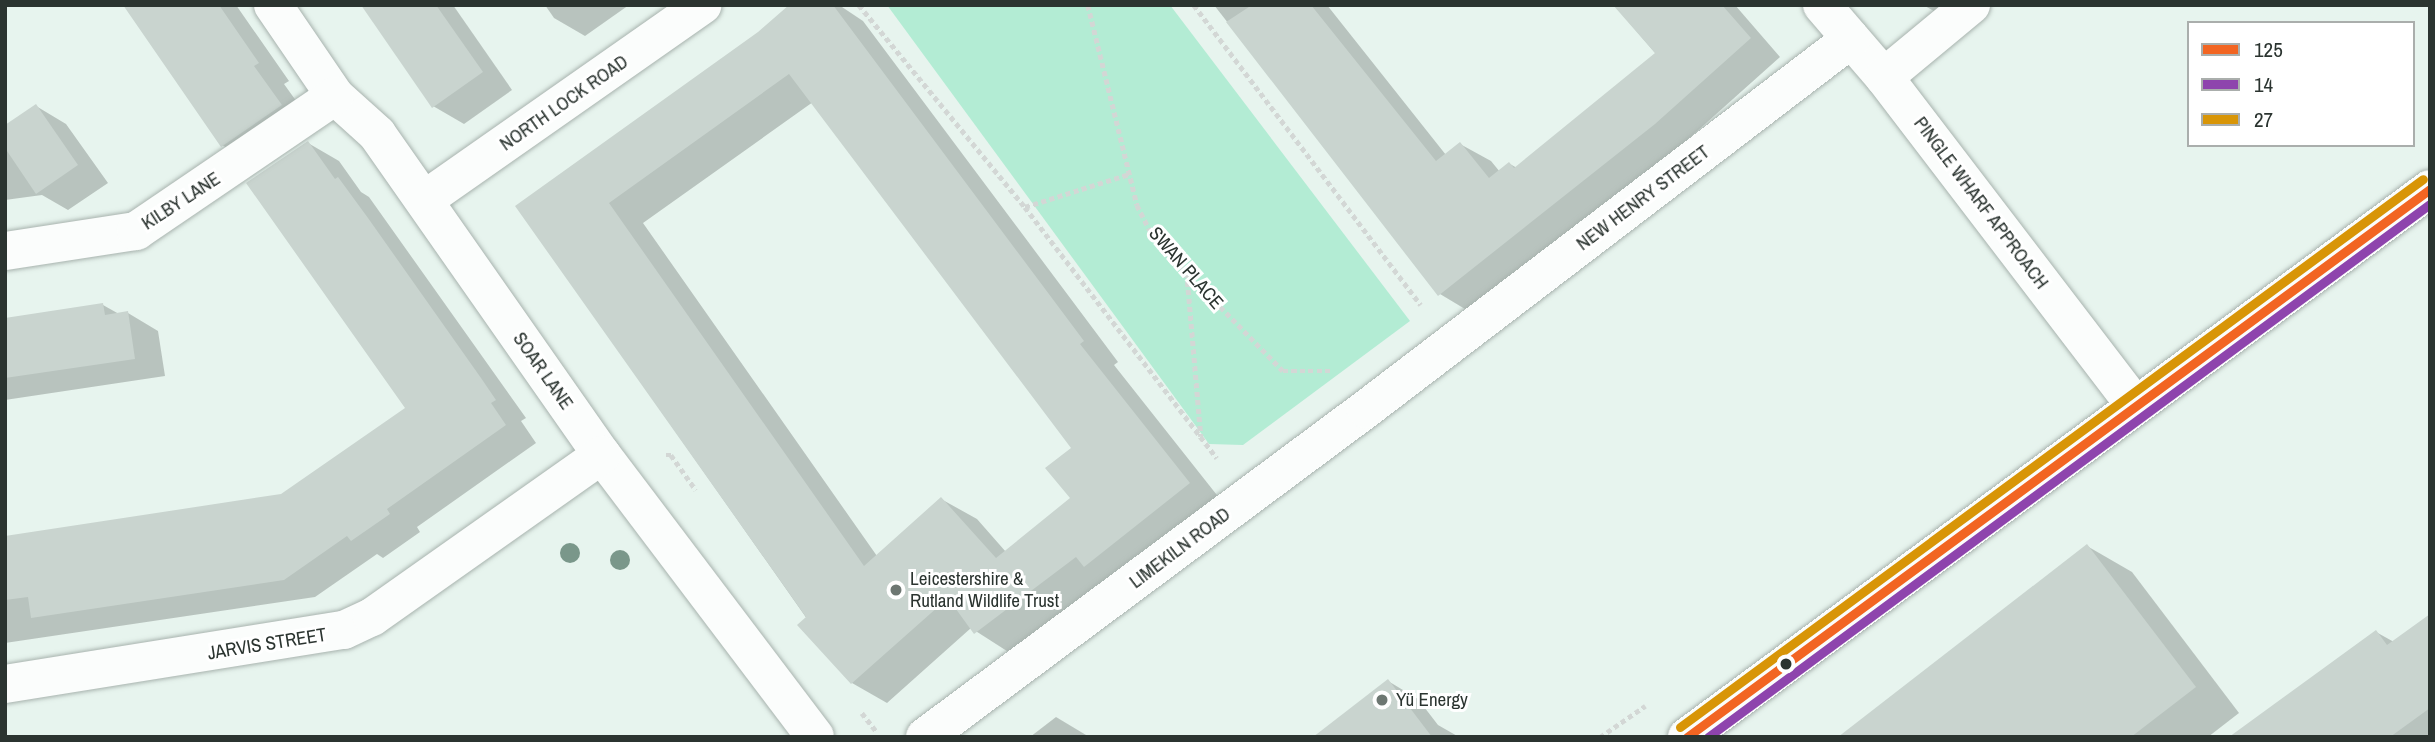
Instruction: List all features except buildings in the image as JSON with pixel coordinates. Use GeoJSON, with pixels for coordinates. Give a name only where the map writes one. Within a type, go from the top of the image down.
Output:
{"type":"FeatureCollection","features":[{"type":"Feature","properties":{"kind":"street","name":"SOAR LANE"},"geometry":{"type":"LineString","coordinates":[[273,5],[335,96],[377,134],[602,455],[815,737]]}},
{"type":"Feature","properties":{"kind":"street","name":"NORTH LOCK ROAD"},"geometry":{"type":"LineString","coordinates":[[424,200],[703,5]]}},
{"type":"Feature","properties":{"kind":"street","name":"PINGLE WHARF APPROACH"},"geometry":{"type":"LineString","coordinates":[[1822,5],[1884,77],[2135,405]]}},
{"type":"Feature","properties":{"kind":"street"},"geometry":{"type":"LineString","coordinates":[[1884,77],[1971,5]]}},
{"type":"Feature","properties":{"kind":"street","name":"NEW HENRY STREET"},"geometry":{"type":"LineString","coordinates":[[1443,350],[1851,39]]}},
{"type":"Feature","properties":{"kind":"street","name":"KILBY LANE"},"geometry":{"type":"LineString","coordinates":[[5,251],[136,231],[335,96]]}},
{"type":"Feature","properties":{"kind":"street"},"geometry":{"type":"LineString","coordinates":[[1687,737],[2430,189]]}},
{"type":"Feature","properties":{"kind":"street","name":"LIMEKILN ROAD"},"geometry":{"type":"LineString","coordinates":[[925,737],[1443,350]]}},
{"type":"Feature","properties":{"kind":"street","name":"JARVIS STREET"},"geometry":{"type":"LineString","coordinates":[[5,684],[344,630],[372,617],[602,455]]}},
{"type":"Feature","properties":{"kind":"path"},"geometry":{"type":"LineString","coordinates":[[859,5],[1025,207],[1247,498]]}},
{"type":"Feature","properties":{"kind":"path","name":"SWAN PLACE"},"geometry":{"type":"LineString","coordinates":[[1088,5],[1137,205],[1150,230],[1187,273],[1283,371],[1336,370],[1366,409]]}},
{"type":"Feature","properties":{"kind":"path"},"geometry":{"type":"LineString","coordinates":[[1194,5],[1443,350]]}},
{"type":"Feature","properties":{"kind":"path"},"geometry":{"type":"LineString","coordinates":[[1025,207],[1129,174]]}},
{"type":"Feature","properties":{"kind":"path"},"geometry":{"type":"LineString","coordinates":[[1187,273],[1201,437]]}},
{"type":"Feature","properties":{"kind":"green space"},"geometry":{"type":"Polygon","coordinates":[[[887,5],[1170,5],[1410,321],[1243,445],[1209,444],[887,5]]]}},
{"type":"Feature","properties":{"kind":"transit line","name":"27"},"geometry":{"type":"LineString","coordinates":[[1680,727],[2423,179]]}},
{"type":"Feature","properties":{"kind":"transit line","name":"125"},"geometry":{"type":"LineString","coordinates":[[1687,737],[2430,189]]}},
{"type":"Feature","properties":{"kind":"transit line","name":"14"},"geometry":{"type":"LineString","coordinates":[[1708,737],[2430,204]]}},
{"type":"Feature","properties":{"kind":"place","name":"Leicestershire & Rutland Wildlife Trust"},"geometry":{"type":"Point","coordinates":[896,590]}},
{"type":"Feature","properties":{"kind":"place","name":"Yü Energy"},"geometry":{"type":"Point","coordinates":[1382,700]}}]}
